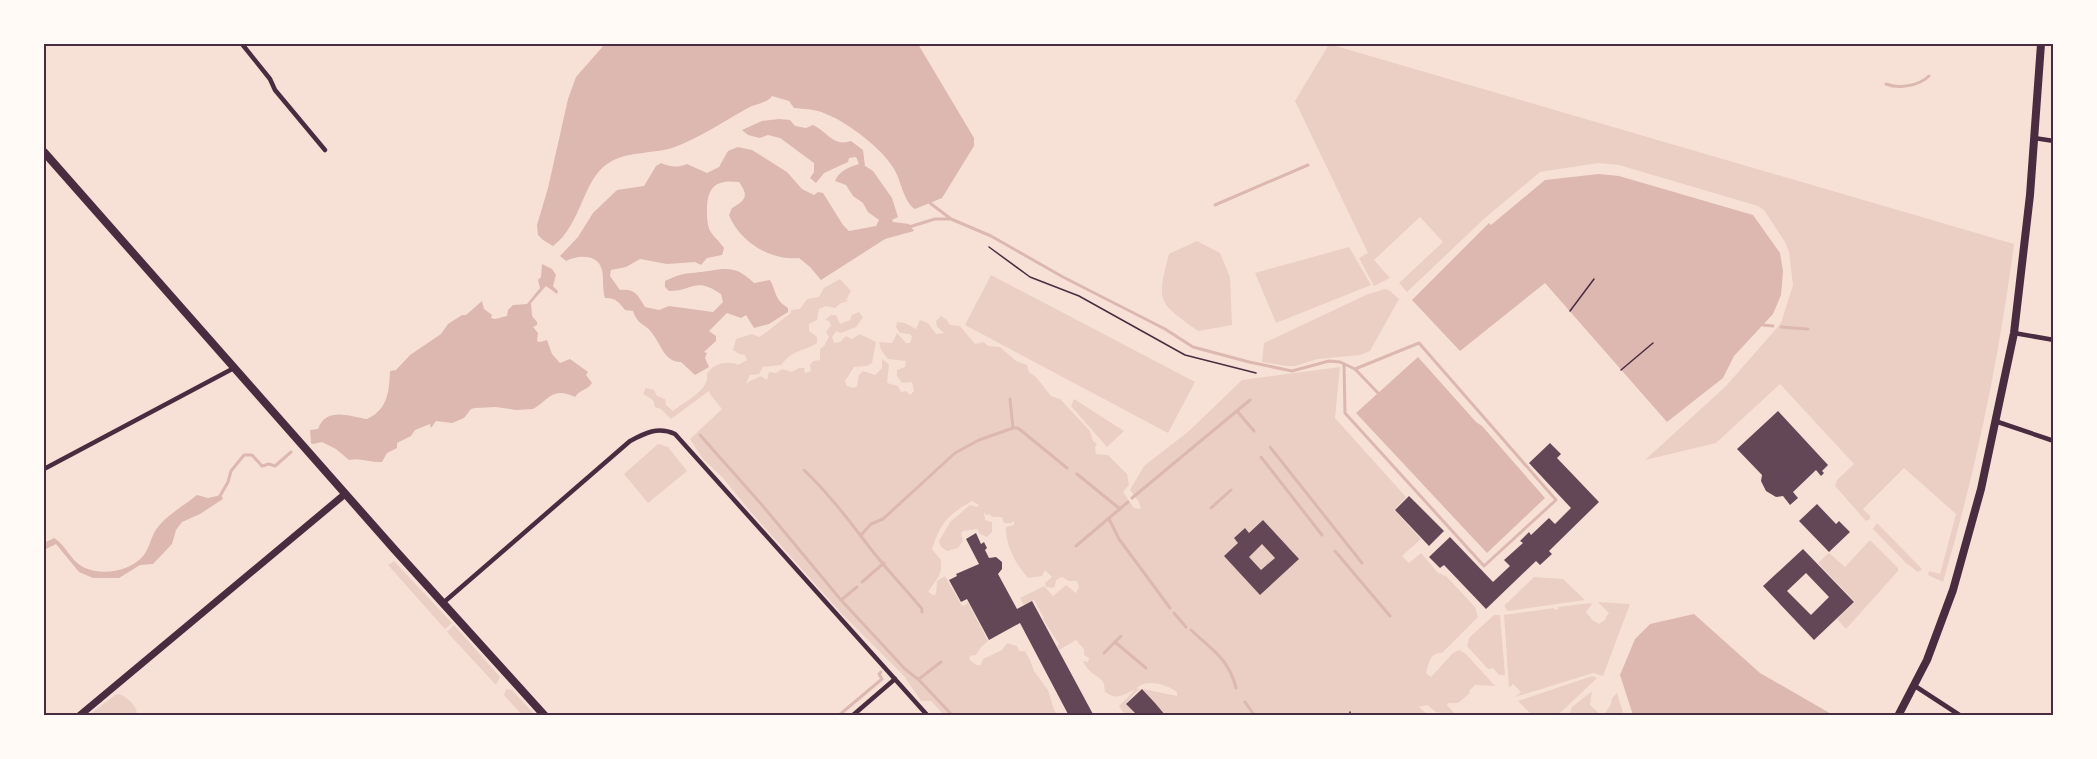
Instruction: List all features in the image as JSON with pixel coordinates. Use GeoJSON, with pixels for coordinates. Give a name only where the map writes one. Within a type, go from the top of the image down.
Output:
{"type":"FeatureCollection","features":[{"type":"Feature","properties":{"kind":"main road"},"geometry":{"type":"LineString","coordinates":[[1898,716],[1927,660],[1953,590],[1981,489],[2014,333],[2030,195],[2041,44]]}},
{"type":"Feature","properties":{"kind":"main road"},"geometry":{"type":"LineString","coordinates":[[44,152],[345,494],[545,716]]}},
{"type":"Feature","properties":{"kind":"main road"},"geometry":{"type":"LineString","coordinates":[[79,716],[345,494]]}},
{"type":"Feature","properties":{"kind":"street"},"geometry":{"type":"LineString","coordinates":[[242,44],[270,79],[275,90],[325,150]]}},
{"type":"Feature","properties":{"kind":"street"},"geometry":{"type":"LineString","coordinates":[[2034,138],[2054,141]]}},
{"type":"Feature","properties":{"kind":"street"},"geometry":{"type":"LineString","coordinates":[[2014,333],[2054,340]]}},
{"type":"Feature","properties":{"kind":"street"},"geometry":{"type":"LineString","coordinates":[[44,469],[234,368]]}},
{"type":"Feature","properties":{"kind":"street"},"geometry":{"type":"LineString","coordinates":[[1995,421],[2054,441]]}},
{"type":"Feature","properties":{"kind":"street"},"geometry":{"type":"LineString","coordinates":[[443,603],[630,441],[646,432],[666,430],[675,434],[928,716]]}},
{"type":"Feature","properties":{"kind":"street"},"geometry":{"type":"LineString","coordinates":[[852,716],[895,679]]}},
{"type":"Feature","properties":{"kind":"street"},"geometry":{"type":"LineString","coordinates":[[1915,686],[1961,716]]}},
{"type":"Feature","properties":{"kind":"path"},"geometry":{"type":"LineString","coordinates":[[989,247],[1030,277],[1079,296],[1185,355],[1256,373]]}},
{"type":"Feature","properties":{"kind":"path"},"geometry":{"type":"LineString","coordinates":[[1570,311],[1594,279]]}},
{"type":"Feature","properties":{"kind":"path"},"geometry":{"type":"LineString","coordinates":[[1621,370],[1653,343]]}},
{"type":"Feature","properties":{"kind":"shaded area"},"geometry":{"type":"Polygon","coordinates":[[[605,44],[918,44],[974,138],[974,146],[942,198],[915,209],[908,202],[889,161],[864,137],[826,114],[794,108],[789,101],[772,96],[767,101],[751,106],[685,143],[612,161],[594,178],[571,226],[553,246],[538,235],[537,225],[548,188],[568,99],[576,77],[605,44]]]}},
{"type":"Feature","properties":{"kind":"shaded area"},"geometry":{"type":"Polygon","coordinates":[[[1329,44],[2014,244],[1985,414],[1966,498],[1943,582],[1928,575],[1929,571],[1940,574],[1956,514],[1904,468],[1863,509],[1870,516],[1870,519],[1866,521],[1835,486],[1837,480],[1854,464],[1780,384],[1716,443],[1645,460],[1726,386],[1781,323],[1793,285],[1789,252],[1764,210],[1758,206],[1619,165],[1598,163],[1540,172],[1485,218],[1407,292],[1399,283],[1443,242],[1420,217],[1374,260],[1390,278],[1374,286],[1359,258],[1368,253],[1295,101],[1329,44]]]}},
{"type":"Feature","properties":{"kind":"shaded area"},"geometry":{"type":"Polygon","coordinates":[[[790,120],[795,126],[806,128],[813,125],[835,140],[851,141],[863,150],[865,166],[873,171],[892,198],[898,217],[892,220],[893,222],[909,224],[914,231],[885,239],[821,280],[799,258],[767,253],[740,233],[729,215],[732,208],[743,200],[745,194],[739,182],[724,182],[714,186],[707,202],[707,221],[709,229],[724,248],[722,255],[707,258],[701,265],[695,262],[667,264],[640,259],[626,267],[611,270],[610,276],[620,290],[636,293],[645,307],[659,310],[669,306],[713,312],[723,302],[721,294],[699,285],[669,291],[665,287],[665,281],[683,274],[723,269],[735,270],[754,283],[770,280],[778,299],[788,308],[788,312],[769,324],[754,328],[746,315],[741,318],[727,313],[709,331],[716,336],[716,341],[704,352],[707,353],[705,358],[709,367],[695,375],[681,362],[667,356],[652,333],[639,322],[633,311],[625,310],[614,300],[605,298],[600,264],[587,257],[576,257],[566,261],[560,256],[578,237],[593,213],[617,190],[644,186],[656,166],[661,163],[674,167],[687,164],[707,173],[719,167],[728,151],[738,147],[752,150],[787,172],[802,189],[814,195],[818,192],[823,193],[849,231],[876,226],[879,220],[868,212],[863,203],[853,196],[846,185],[835,181],[842,172],[859,164],[856,157],[849,158],[848,162],[824,173],[816,183],[810,178],[814,172],[814,163],[780,138],[768,135],[760,138],[748,135],[742,130],[762,121],[790,120]]]}},
{"type":"Feature","properties":{"kind":"shaded area"},"geometry":{"type":"Polygon","coordinates":[[[1599,174],[1619,176],[1753,215],[1780,253],[1783,271],[1781,295],[1773,314],[1734,356],[1723,378],[1667,422],[1545,283],[1460,351],[1412,300],[1489,223],[1491,225],[1545,180],[1599,174]]]}},
{"type":"Feature","properties":{"kind":"shaded area"},"geometry":{"type":"Polygon","coordinates":[[[1197,241],[1220,253],[1230,277],[1232,325],[1198,331],[1175,314],[1164,300],[1162,283],[1169,254],[1197,241]]]}},
{"type":"Feature","properties":{"kind":"shaded area"},"geometry":{"type":"Polygon","coordinates":[[[1349,247],[1371,285],[1276,323],[1255,273],[1349,247]]]}},
{"type":"Feature","properties":{"kind":"shaded area"},"geometry":{"type":"Polygon","coordinates":[[[542,264],[552,269],[556,275],[553,286],[558,291],[557,294],[546,286],[531,303],[532,316],[537,322],[537,325],[533,327],[538,333],[537,341],[547,340],[552,354],[560,363],[570,359],[588,372],[586,375],[592,383],[588,387],[575,397],[561,393],[551,396],[533,409],[475,408],[471,409],[464,418],[452,423],[436,421],[431,428],[430,424],[415,430],[411,436],[397,443],[397,448],[387,453],[382,462],[349,460],[336,449],[322,442],[311,443],[310,430],[318,429],[327,417],[346,415],[367,419],[374,415],[386,399],[390,371],[396,370],[410,355],[441,334],[448,324],[466,315],[482,301],[484,309],[492,315],[491,318],[495,319],[507,316],[508,310],[513,305],[527,304],[540,288],[538,280],[541,277],[542,264]]]}},
{"type":"Feature","properties":{"kind":"shaded area"},"geometry":{"type":"Polygon","coordinates":[[[991,275],[1195,382],[1168,433],[965,325],[991,275]]]}},
{"type":"Feature","properties":{"kind":"shaded area"},"geometry":{"type":"Polygon","coordinates":[[[840,279],[851,291],[846,300],[849,301],[835,308],[826,306],[819,309],[817,320],[809,324],[809,331],[817,337],[817,343],[794,353],[781,365],[763,367],[759,374],[750,375],[746,383],[761,376],[767,380],[769,372],[776,373],[782,369],[792,372],[804,368],[805,373],[811,371],[810,365],[813,361],[820,360],[820,349],[829,337],[826,332],[831,325],[825,320],[831,315],[836,315],[840,324],[850,320],[852,315],[859,312],[863,317],[856,327],[841,333],[836,331],[832,337],[834,343],[840,342],[846,336],[852,339],[860,334],[876,342],[872,363],[867,366],[854,367],[845,381],[847,386],[854,388],[857,386],[859,375],[863,371],[875,375],[882,368],[882,359],[889,364],[887,383],[898,386],[901,392],[906,391],[910,395],[914,391],[912,382],[902,383],[897,376],[897,370],[905,367],[906,361],[888,359],[881,350],[879,342],[892,343],[897,333],[906,343],[910,343],[912,337],[910,334],[900,333],[896,327],[897,322],[905,323],[916,329],[920,320],[928,323],[936,334],[944,333],[937,327],[936,321],[941,316],[950,325],[960,326],[975,344],[984,342],[988,346],[1000,347],[1016,361],[1027,365],[1029,372],[1051,396],[1060,399],[1090,431],[1093,441],[1097,444],[1096,454],[1108,455],[1127,474],[1129,485],[1123,492],[1134,508],[1141,509],[1130,490],[1144,466],[1189,431],[1242,380],[1340,367],[1335,418],[1406,497],[1394,510],[1421,539],[1402,556],[1409,563],[1421,553],[1438,573],[1446,576],[1475,607],[1478,617],[1442,653],[1432,656],[1426,673],[1431,677],[1453,653],[1459,650],[1466,654],[1495,686],[1475,685],[1469,691],[1470,693],[1458,703],[1448,703],[1447,705],[1456,715],[1436,712],[1427,705],[1419,707],[1428,715],[1166,716],[1143,689],[1177,696],[1177,692],[1162,685],[1150,683],[1136,689],[1140,688],[1126,703],[1137,715],[1125,715],[1119,706],[1135,690],[1117,696],[1105,692],[1102,680],[1085,665],[1083,661],[1088,662],[1089,658],[1084,655],[1084,649],[1076,640],[1059,650],[1057,646],[1059,644],[1034,600],[1024,605],[1020,598],[1044,586],[1053,596],[1066,585],[1076,593],[1079,587],[1077,581],[1069,581],[1062,577],[1056,580],[1053,588],[1046,587],[1045,583],[1052,577],[1045,570],[1042,576],[1028,578],[1019,567],[1007,540],[1006,527],[1014,525],[1014,521],[1004,523],[1002,517],[992,517],[984,512],[985,520],[992,522],[992,532],[987,537],[980,534],[977,529],[963,531],[961,533],[963,541],[958,548],[947,551],[941,547],[939,541],[950,522],[970,505],[977,507],[979,505],[972,501],[951,515],[939,532],[932,549],[941,560],[941,570],[928,592],[936,594],[937,581],[945,576],[962,606],[967,604],[967,601],[988,641],[976,655],[970,656],[969,659],[976,665],[981,665],[983,659],[1002,650],[1007,643],[1017,646],[1019,651],[1025,651],[1034,671],[1048,690],[1054,710],[1058,715],[944,715],[931,701],[921,701],[904,676],[841,613],[723,478],[703,459],[690,439],[722,409],[709,391],[671,419],[661,409],[655,407],[653,400],[643,394],[646,388],[654,390],[657,396],[665,399],[666,405],[673,411],[700,390],[707,380],[707,374],[716,365],[725,363],[738,365],[747,360],[745,355],[733,350],[736,339],[752,334],[759,337],[791,313],[791,310],[800,309],[807,299],[819,297],[824,288],[840,279]]]}},
{"type":"Feature","properties":{"kind":"shaded area"},"geometry":{"type":"Polygon","coordinates":[[[1385,289],[1399,299],[1370,351],[1360,355],[1318,359],[1295,366],[1262,362],[1264,343],[1366,295],[1385,289]]]}},
{"type":"Feature","properties":{"kind":"shaded area"},"geometry":{"type":"Polygon","coordinates":[[[1418,357],[1545,498],[1487,553],[1356,413],[1418,357]]]}},
{"type":"Feature","properties":{"kind":"shaded area"},"geometry":{"type":"Polygon","coordinates":[[[1074,399],[1124,431],[1107,447],[1071,406],[1074,399]]]}},
{"type":"Feature","properties":{"kind":"shaded area"},"geometry":{"type":"Polygon","coordinates":[[[658,444],[668,447],[687,471],[648,503],[624,474],[658,444]]]}},
{"type":"Feature","properties":{"kind":"shaded area"},"geometry":{"type":"Polygon","coordinates":[[[197,495],[208,498],[221,495],[223,499],[200,514],[182,522],[176,530],[172,544],[153,564],[140,565],[119,578],[93,578],[79,572],[56,544],[44,550],[44,543],[54,538],[83,567],[106,572],[123,569],[131,566],[143,556],[156,530],[171,514],[197,495]]]}},
{"type":"Feature","properties":{"kind":"shaded area"},"geometry":{"type":"Polygon","coordinates":[[[1877,523],[1922,569],[1918,572],[1906,563],[1873,529],[1877,523]]]}},
{"type":"Feature","properties":{"kind":"shaded area"},"geometry":{"type":"Polygon","coordinates":[[[1870,540],[1898,568],[1898,571],[1846,629],[1837,619],[1855,602],[1818,563],[1829,553],[1845,567],[1870,540]]]}},
{"type":"Feature","properties":{"kind":"shaded area"},"geometry":{"type":"Polygon","coordinates":[[[394,561],[452,623],[445,629],[388,565],[394,561]]]}},
{"type":"Feature","properties":{"kind":"shaded area"},"geometry":{"type":"Polygon","coordinates":[[[1534,577],[1563,579],[1585,600],[1508,611],[1504,606],[1534,577]]]}},
{"type":"Feature","properties":{"kind":"shaded area"},"geometry":{"type":"Polygon","coordinates":[[[1598,602],[1630,604],[1603,676],[1593,673],[1515,697],[1521,692],[1513,684],[1509,688],[1504,615],[1554,608],[1555,610],[1558,607],[1591,603],[1586,612],[1599,624],[1606,619],[1609,613],[1598,602]]]}},
{"type":"Feature","properties":{"kind":"shaded area"},"geometry":{"type":"Polygon","coordinates":[[[1694,614],[1760,673],[1833,715],[1633,715],[1620,675],[1635,639],[1650,624],[1694,614]]]}},
{"type":"Feature","properties":{"kind":"shaded area"},"geometry":{"type":"Polygon","coordinates":[[[1494,615],[1500,615],[1505,675],[1499,675],[1493,668],[1488,669],[1467,646],[1469,638],[1494,615]]]}},
{"type":"Feature","properties":{"kind":"shaded area"},"geometry":{"type":"Polygon","coordinates":[[[454,625],[500,677],[496,685],[447,632],[454,625]]]}},
{"type":"Feature","properties":{"kind":"shaded area"},"geometry":{"type":"Polygon","coordinates":[[[1592,676],[1597,678],[1558,715],[1532,715],[1518,701],[1592,676]]]}},
{"type":"Feature","properties":{"kind":"shaded area"},"geometry":{"type":"Polygon","coordinates":[[[506,689],[512,690],[535,715],[522,715],[504,695],[506,689]]]}},
{"type":"Feature","properties":{"kind":"shaded area"},"geometry":{"type":"Polygon","coordinates":[[[1592,691],[1590,705],[1601,715],[1569,715],[1572,707],[1592,691]]]}},
{"type":"Feature","properties":{"kind":"shaded area"},"geometry":{"type":"Polygon","coordinates":[[[1617,693],[1624,715],[1604,715],[1612,698],[1617,693]]]}},
{"type":"Feature","properties":{"kind":"shaded area"},"geometry":{"type":"Polygon","coordinates":[[[118,694],[131,702],[137,715],[89,715],[115,695],[118,694]]]}},
{"type":"Feature","properties":{"kind":"building"},"geometry":{"type":"Polygon","coordinates":[[[1778,411],[1828,465],[1822,471],[1824,473],[1821,476],[1816,470],[1793,492],[1798,498],[1790,505],[1783,496],[1776,497],[1766,491],[1761,481],[1762,475],[1737,449],[1778,411]]]}},
{"type":"Feature","properties":{"kind":"building"},"geometry":{"type":"Polygon","coordinates":[[[1550,443],[1561,454],[1557,458],[1599,502],[1549,551],[1552,554],[1540,565],[1536,561],[1486,609],[1444,565],[1440,568],[1429,557],[1450,537],[1493,582],[1510,566],[1504,560],[1523,543],[1520,541],[1529,532],[1531,535],[1549,518],[1555,524],[1571,508],[1529,463],[1550,443]]]}},
{"type":"Feature","properties":{"kind":"building"},"geometry":{"type":"Polygon","coordinates":[[[1409,496],[1444,531],[1429,546],[1395,510],[1409,496]]]}},
{"type":"Feature","properties":{"kind":"building"},"geometry":{"type":"Polygon","coordinates":[[[1817,504],[1836,524],[1839,521],[1850,532],[1829,552],[1799,521],[1817,504]]]}},
{"type":"Feature","properties":{"kind":"building"},"geometry":{"type":"Polygon","coordinates":[[[1263,520],[1299,559],[1260,595],[1224,556],[1238,543],[1234,538],[1245,528],[1249,533],[1263,520]],[[1262,544],[1249,557],[1261,570],[1275,558],[1262,544]]]}},
{"type":"Feature","properties":{"kind":"building"},"geometry":{"type":"Polygon","coordinates":[[[976,533],[981,544],[984,542],[989,558],[996,557],[1002,562],[1002,569],[998,574],[1017,609],[1032,601],[1094,716],[1069,716],[1020,623],[989,640],[967,599],[961,602],[949,580],[957,576],[956,574],[979,564],[966,539],[976,533]]]}},
{"type":"Feature","properties":{"kind":"building"},"geometry":{"type":"Polygon","coordinates":[[[1803,549],[1854,602],[1814,640],[1763,586],[1803,549]],[[1806,573],[1787,591],[1811,615],[1829,597],[1806,573]]]}},
{"type":"Feature","properties":{"kind":"building"},"geometry":{"type":"Polygon","coordinates":[[[1142,689],[1166,716],[1138,716],[1126,704],[1142,689]]]}},
{"type":"Feature","properties":{"kind":"waterway"},"geometry":{"type":"LineString","coordinates":[[1886,84],[1908,86],[1929,76]]}},
{"type":"Feature","properties":{"kind":"waterway"},"geometry":{"type":"LineString","coordinates":[[1215,205],[1308,165]]}},
{"type":"Feature","properties":{"kind":"waterway"},"geometry":{"type":"LineString","coordinates":[[930,203],[951,219],[991,236],[1063,277],[1165,329],[1193,347],[1292,371],[1329,361],[1340,362],[1355,369],[1378,393]]}},
{"type":"Feature","properties":{"kind":"waterway"},"geometry":{"type":"LineString","coordinates":[[909,227],[935,219],[949,219]]}},
{"type":"Feature","properties":{"kind":"waterway"},"geometry":{"type":"LineString","coordinates":[[1763,325],[1773,326]]}},
{"type":"Feature","properties":{"kind":"waterway"},"geometry":{"type":"LineString","coordinates":[[1781,327],[1808,329]]}},
{"type":"Feature","properties":{"kind":"waterway"},"geometry":{"type":"LineString","coordinates":[[1344,364],[1345,413],[1484,566],[1556,500],[1419,343],[1355,369]]}},
{"type":"Feature","properties":{"kind":"waterway"},"geometry":{"type":"LineString","coordinates":[[1010,399],[1013,428]]}},
{"type":"Feature","properties":{"kind":"waterway"},"geometry":{"type":"LineString","coordinates":[[1132,498],[1250,400]]}},
{"type":"Feature","properties":{"kind":"waterway"},"geometry":{"type":"LineString","coordinates":[[1237,411],[1254,431]]}},
{"type":"Feature","properties":{"kind":"waterway"},"geometry":{"type":"LineString","coordinates":[[861,535],[871,524],[883,519],[955,453],[979,440],[1013,428],[1018,428],[1067,468]]}},
{"type":"Feature","properties":{"kind":"waterway"},"geometry":{"type":"LineString","coordinates":[[700,435],[841,600],[905,669],[919,680],[953,716]]}},
{"type":"Feature","properties":{"kind":"waterway"},"geometry":{"type":"LineString","coordinates":[[1270,447],[1362,563]]}},
{"type":"Feature","properties":{"kind":"waterway"},"geometry":{"type":"LineString","coordinates":[[220,496],[231,471],[244,455],[252,455],[262,466],[269,464],[275,466],[291,452]]}},
{"type":"Feature","properties":{"kind":"waterway"},"geometry":{"type":"LineString","coordinates":[[1261,457],[1322,535]]}},
{"type":"Feature","properties":{"kind":"waterway"},"geometry":{"type":"LineString","coordinates":[[804,470],[837,506],[880,561],[922,609],[922,612]]}},
{"type":"Feature","properties":{"kind":"waterway"},"geometry":{"type":"LineString","coordinates":[[1077,474],[1120,509]]}},
{"type":"Feature","properties":{"kind":"waterway"},"geometry":{"type":"LineString","coordinates":[[1211,508],[1231,490]]}},
{"type":"Feature","properties":{"kind":"waterway"},"geometry":{"type":"LineString","coordinates":[[1076,546],[1128,502]]}},
{"type":"Feature","properties":{"kind":"waterway"},"geometry":{"type":"LineString","coordinates":[[1109,519],[1119,539],[1170,608]]}},
{"type":"Feature","properties":{"kind":"waterway"},"geometry":{"type":"LineString","coordinates":[[1335,551],[1390,616]]}},
{"type":"Feature","properties":{"kind":"waterway"},"geometry":{"type":"LineString","coordinates":[[862,582],[884,563]]}},
{"type":"Feature","properties":{"kind":"waterway"},"geometry":{"type":"LineString","coordinates":[[841,600],[857,587]]}},
{"type":"Feature","properties":{"kind":"waterway"},"geometry":{"type":"LineString","coordinates":[[1174,613],[1186,627]]}},
{"type":"Feature","properties":{"kind":"waterway"},"geometry":{"type":"LineString","coordinates":[[1191,630],[1224,662],[1236,688]]}},
{"type":"Feature","properties":{"kind":"waterway"},"geometry":{"type":"LineString","coordinates":[[1104,653],[1121,636]]}},
{"type":"Feature","properties":{"kind":"waterway"},"geometry":{"type":"LineString","coordinates":[[1115,642],[1146,668]]}},
{"type":"Feature","properties":{"kind":"waterway"},"geometry":{"type":"LineString","coordinates":[[919,679],[941,662]]}},
{"type":"Feature","properties":{"kind":"waterway"},"geometry":{"type":"LineString","coordinates":[[838,716],[882,679],[879,674],[881,672]]}},
{"type":"Feature","properties":{"kind":"waterway"},"geometry":{"type":"LineString","coordinates":[[1245,702],[1255,716]]}}]}
